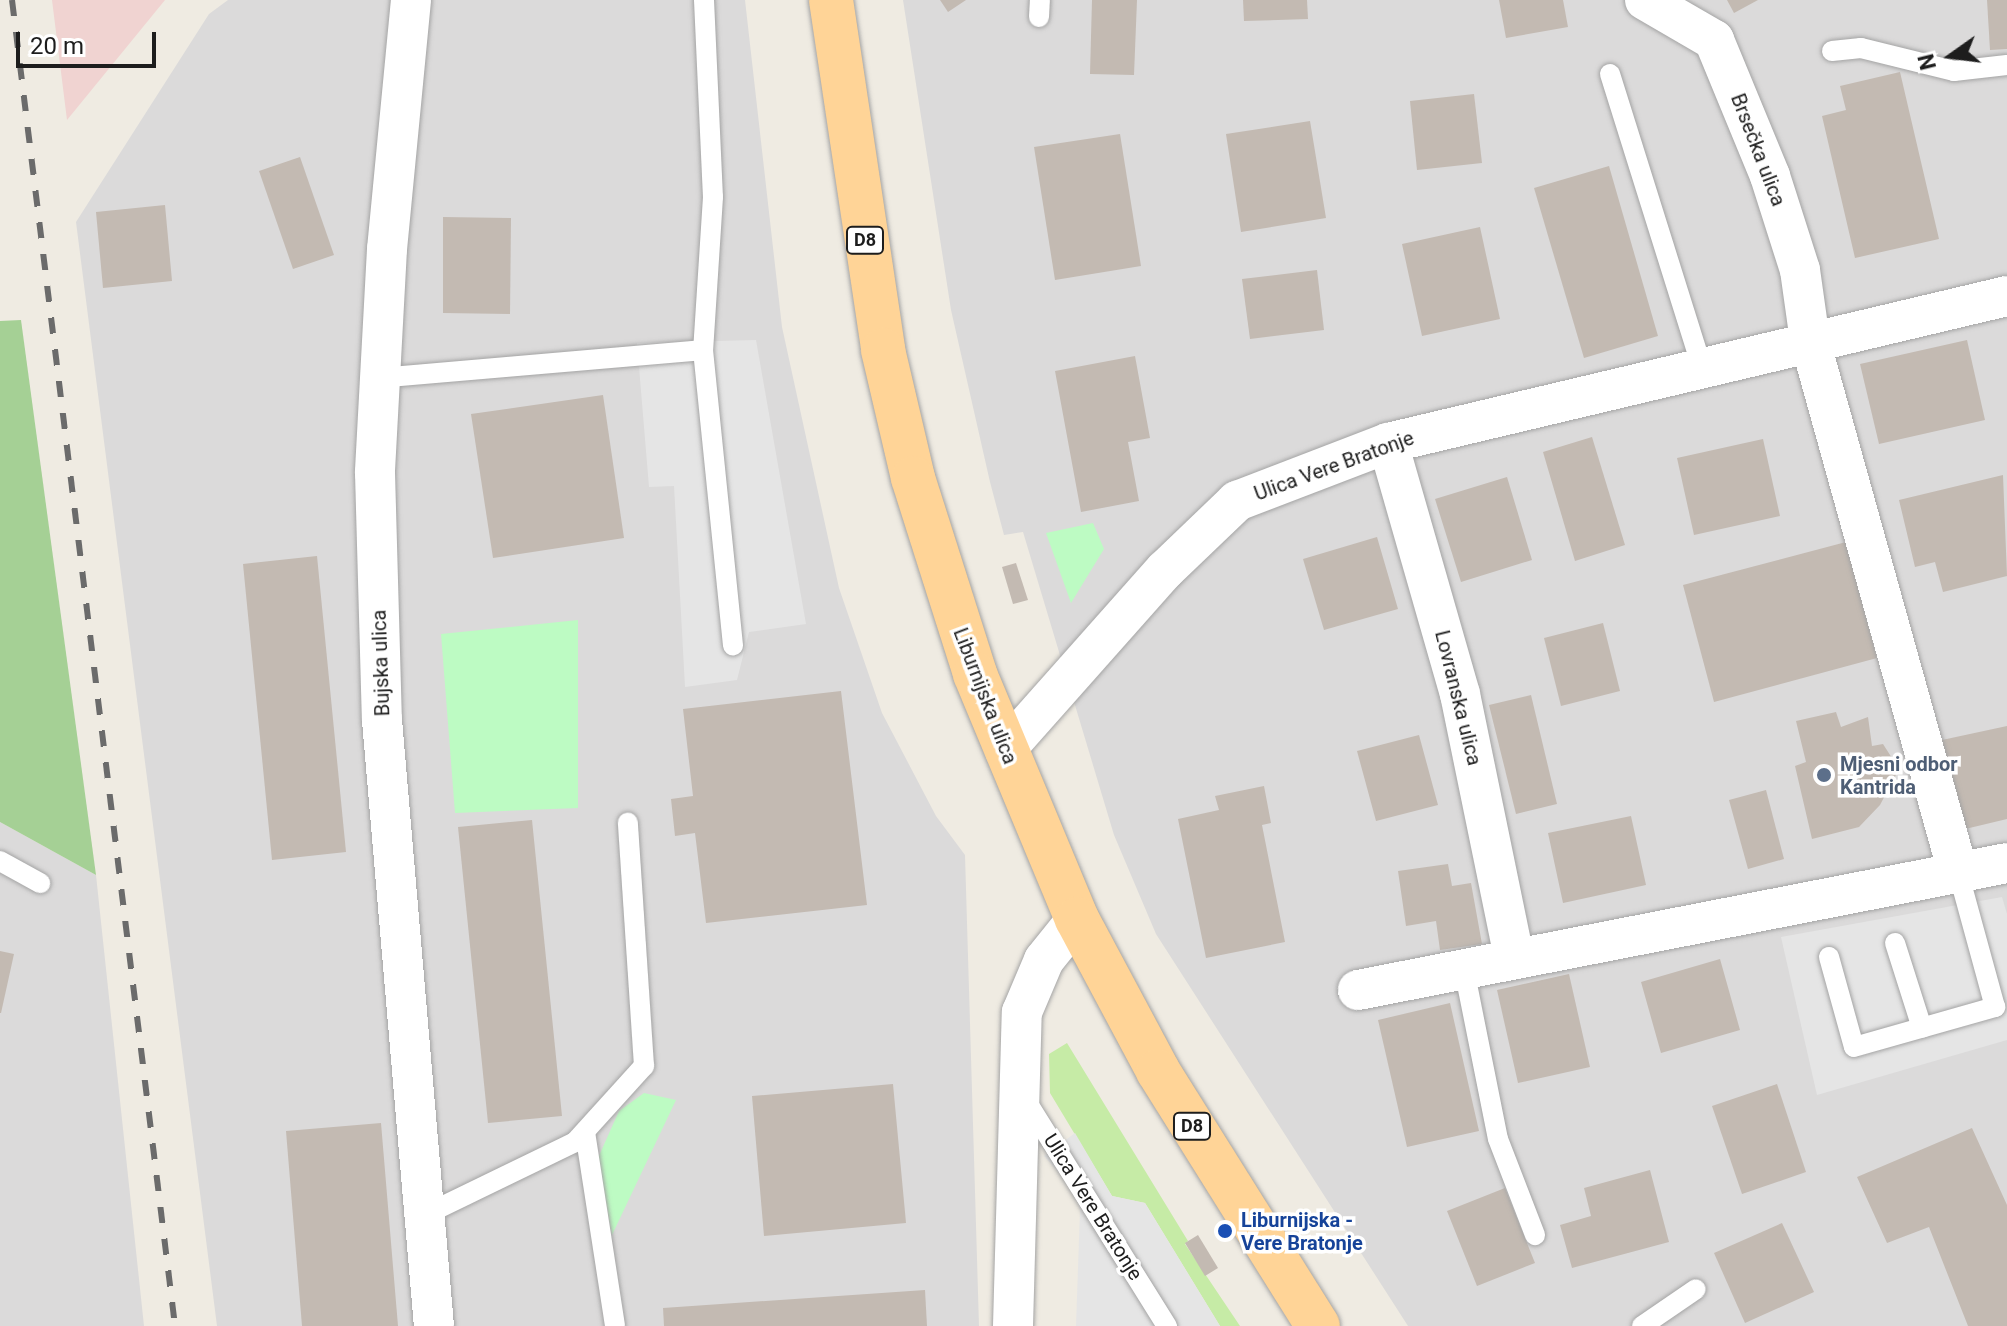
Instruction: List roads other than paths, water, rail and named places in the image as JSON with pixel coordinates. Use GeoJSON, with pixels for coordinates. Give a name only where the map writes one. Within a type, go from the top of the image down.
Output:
{"type":"FeatureCollection","features":[{"type":"Feature","properties":{"kind":"main road","name":"Liburnijska ulica"},"geometry":{"type":"LineString","coordinates":[[831,0],[878,322],[909,464],[970,662],[1077,919],[1158,1071],[1318,1326]]}},
{"type":"Feature","properties":{"kind":"street","name":"Bujska ulica"},"geometry":{"type":"LineString","coordinates":[[411,0],[378,378],[375,473],[382,720],[404,1007],[427,1214],[434,1326]]}},
{"type":"Feature","properties":{"kind":"street","name":"Brsečka ulica"},"geometry":{"type":"LineString","coordinates":[[1645,0],[1714,40],[1770,176],[1800,270],[1810,341]]}},
{"type":"Feature","properties":{"kind":"street","name":"Ulica Vere Bratonje"},"geometry":{"type":"LineString","coordinates":[[1005,750],[1165,570],[1237,501],[1388,443],[2007,296]]}},
{"type":"Feature","properties":{"kind":"street"},"geometry":{"type":"LineString","coordinates":[[1810,341],[1958,872]]}},
{"type":"Feature","properties":{"kind":"street","name":"Lovranska ulica"},"geometry":{"type":"LineString","coordinates":[[1388,443],[1460,694],[1514,957]]}},
{"type":"Feature","properties":{"kind":"street"},"geometry":{"type":"LineString","coordinates":[[1358,990],[1514,957],[2007,863]]}},
{"type":"Feature","properties":{"kind":"street","name":"Ulica Vere Bratonje"},"geometry":{"type":"LineString","coordinates":[[1013,1326],[1022,1012],[1044,960],[1077,919]]}},
{"type":"Feature","properties":{"kind":"lane"},"geometry":{"type":"LineString","coordinates":[[704,0],[713,197],[703,350],[733,645]]}},
{"type":"Feature","properties":{"kind":"lane"},"geometry":{"type":"LineString","coordinates":[[1832,51],[1861,48],[1954,71],[2007,65]]}},
{"type":"Feature","properties":{"kind":"lane"},"geometry":{"type":"LineString","coordinates":[[1610,74],[1702,367]]}},
{"type":"Feature","properties":{"kind":"lane"},"geometry":{"type":"LineString","coordinates":[[378,378],[703,350]]}},
{"type":"Feature","properties":{"kind":"lane"},"geometry":{"type":"LineString","coordinates":[[427,1214],[520,1172],[585,1132],[644,1066],[628,823]]}},
{"type":"Feature","properties":{"kind":"lane"},"geometry":{"type":"LineString","coordinates":[[0,861],[40,883]]}},
{"type":"Feature","properties":{"kind":"lane"},"geometry":{"type":"LineString","coordinates":[[1829,957],[1854,1047],[1995,1007],[1958,872]]}},
{"type":"Feature","properties":{"kind":"lane"},"geometry":{"type":"LineString","coordinates":[[1895,943],[1922,1028]]}},
{"type":"Feature","properties":{"kind":"lane"},"geometry":{"type":"LineString","coordinates":[[1464,969],[1498,1139],[1535,1235]]}},
{"type":"Feature","properties":{"kind":"lane","name":"Ulica Vere Bratonje"},"geometry":{"type":"LineString","coordinates":[[1018,1089],[1167,1326]]}},
{"type":"Feature","properties":{"kind":"lane"},"geometry":{"type":"LineString","coordinates":[[585,1132],[615,1326]]}},
{"type":"Feature","properties":{"kind":"lane"},"geometry":{"type":"LineString","coordinates":[[1642,1326],[1696,1289]]}},
{"type":"Feature","properties":{"kind":"railway"},"geometry":{"type":"LineString","coordinates":[[12,0],[175,1326]]}},
{"type":"Feature","properties":{"kind":"place","name":"Mjesni odbor Kantrida"},"geometry":{"type":"Point","coordinates":[1824,775]}},
{"type":"Feature","properties":{"kind":"place","name":"Liburnijska - Vere Bratonje"},"geometry":{"type":"Point","coordinates":[1225,1231]}}]}
